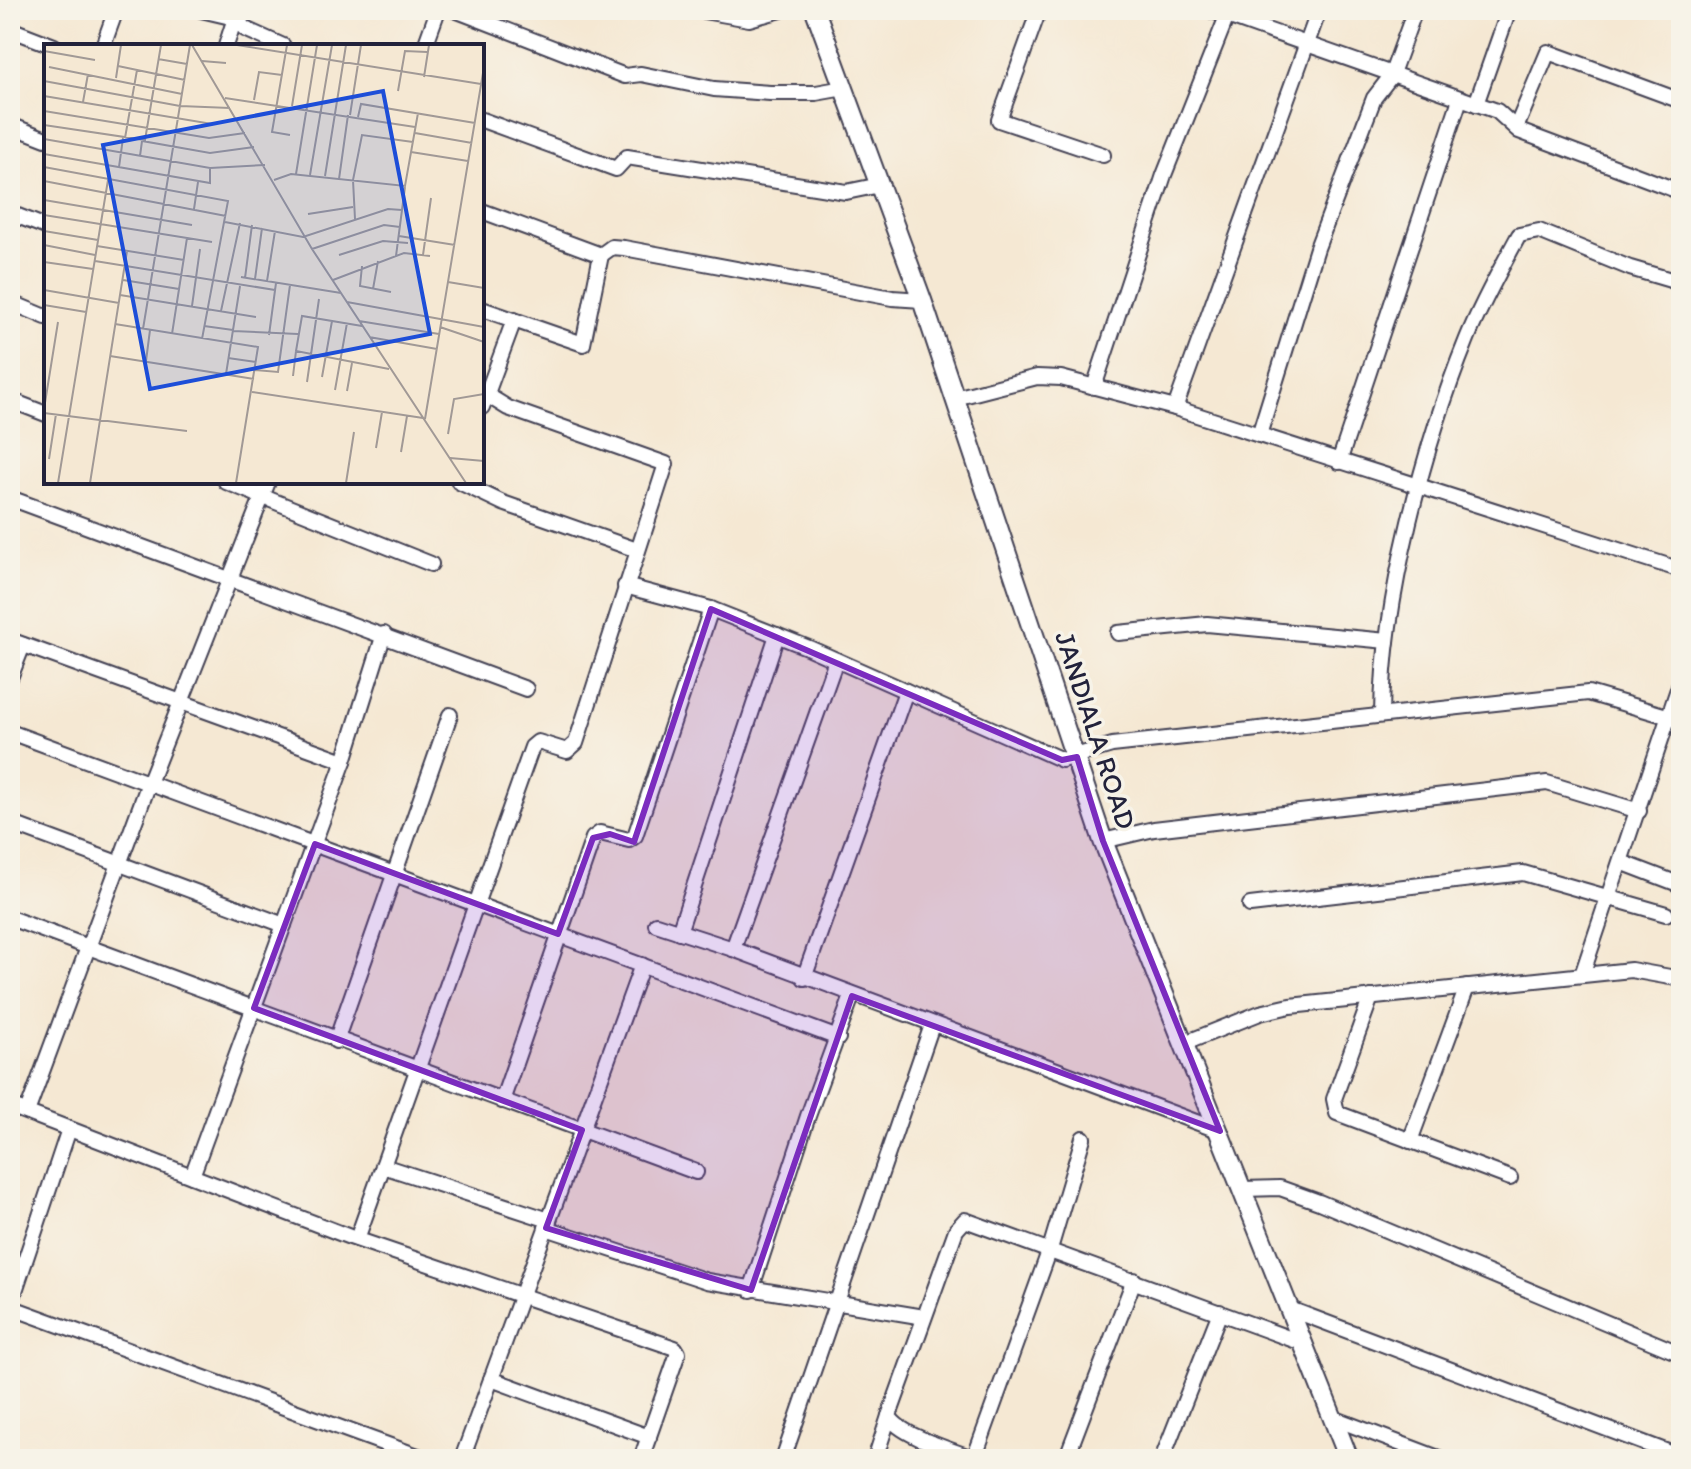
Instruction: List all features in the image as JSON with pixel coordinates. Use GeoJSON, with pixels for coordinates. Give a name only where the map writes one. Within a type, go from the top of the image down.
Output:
{"type":"FeatureCollection","features":[{"type":"Feature","properties":{"kind":"street"},"geometry":{"type":"LineString","coordinates":[[104,44],[116,10]]}},
{"type":"Feature","properties":{"kind":"street"},"geometry":{"type":"LineString","coordinates":[[201,10],[235,18],[256,10]]}},
{"type":"Feature","properties":{"kind":"street"},"geometry":{"type":"LineString","coordinates":[[426,44],[438,10]]}},
{"type":"Feature","properties":{"kind":"street"},"geometry":{"type":"LineString","coordinates":[[455,10],[625,76],[641,74],[714,89],[770,93],[816,93],[844,88]]}},
{"type":"Feature","properties":{"kind":"street"},"geometry":{"type":"LineString","coordinates":[[698,10],[749,19],[781,10]]}},
{"type":"Feature","properties":{"kind":"street","name":"JANDIALA ROAD"},"geometry":{"type":"LineString","coordinates":[[815,10],[922,300],[1103,841],[1349,1459]]}},
{"type":"Feature","properties":{"kind":"street"},"geometry":{"type":"LineString","coordinates":[[1039,10],[999,120],[1103,155]]}},
{"type":"Feature","properties":{"kind":"street"},"geometry":{"type":"LineString","coordinates":[[1210,10],[1229,13],[1306,45],[1476,104],[1506,116],[1516,128],[1681,192]]}},
{"type":"Feature","properties":{"kind":"street"},"geometry":{"type":"LineString","coordinates":[[1175,408],[1319,10]]}},
{"type":"Feature","properties":{"kind":"street"},"geometry":{"type":"LineString","coordinates":[[1259,435],[1317,248],[1374,98],[1391,76],[1415,10]]}},
{"type":"Feature","properties":{"kind":"street"},"geometry":{"type":"LineString","coordinates":[[1476,104],[1509,10]]}},
{"type":"Feature","properties":{"kind":"street"},"geometry":{"type":"LineString","coordinates":[[1094,387],[1164,175],[1229,13]]}},
{"type":"Feature","properties":{"kind":"street"},"geometry":{"type":"LineString","coordinates":[[227,44],[235,18]]}},
{"type":"Feature","properties":{"kind":"street"},"geometry":{"type":"LineString","coordinates":[[235,18],[245,29],[279,44]]}},
{"type":"Feature","properties":{"kind":"street"},"geometry":{"type":"LineString","coordinates":[[10,29],[49,44]]}},
{"type":"Feature","properties":{"kind":"street"},"geometry":{"type":"LineString","coordinates":[[1516,128],[1548,52],[1681,101]]}},
{"type":"Feature","properties":{"kind":"street"},"geometry":{"type":"LineString","coordinates":[[1339,462],[1460,99]]}},
{"type":"Feature","properties":{"kind":"street"},"geometry":{"type":"LineString","coordinates":[[484,121],[616,169],[623,158],[634,158],[698,171],[846,192],[880,185]]}},
{"type":"Feature","properties":{"kind":"street"},"geometry":{"type":"LineString","coordinates":[[10,125],[44,138]]}},
{"type":"Feature","properties":{"kind":"street"},"geometry":{"type":"LineString","coordinates":[[484,212],[601,255]]}},
{"type":"Feature","properties":{"kind":"street"},"geometry":{"type":"LineString","coordinates":[[10,213],[44,226]]}},
{"type":"Feature","properties":{"kind":"street"},"geometry":{"type":"LineString","coordinates":[[1382,714],[1387,641],[1419,485],[1467,337],[1523,231],[1539,231],[1630,268],[1681,283]]}},
{"type":"Feature","properties":{"kind":"street"},"geometry":{"type":"LineString","coordinates":[[484,310],[583,344],[601,255],[612,247],[892,298],[922,300]]}},
{"type":"Feature","properties":{"kind":"street"},"geometry":{"type":"LineString","coordinates":[[10,302],[44,316]]}},
{"type":"Feature","properties":{"kind":"street"},"geometry":{"type":"LineString","coordinates":[[357,1239],[532,747],[538,742],[567,751],[576,743],[666,464],[484,398],[514,320]]}},
{"type":"Feature","properties":{"kind":"street"},"geometry":{"type":"LineString","coordinates":[[955,398],[1037,377],[1061,378],[1175,408],[1681,570]]}},
{"type":"Feature","properties":{"kind":"street"},"geometry":{"type":"LineString","coordinates":[[10,400],[44,413]]}},
{"type":"Feature","properties":{"kind":"street"},"geometry":{"type":"LineString","coordinates":[[237,484],[265,489],[431,564]]}},
{"type":"Feature","properties":{"kind":"street"},"geometry":{"type":"LineString","coordinates":[[463,484],[503,503],[637,550]]}},
{"type":"Feature","properties":{"kind":"street"},"geometry":{"type":"LineString","coordinates":[[27,1112],[149,783],[184,702],[265,489]]}},
{"type":"Feature","properties":{"kind":"street"},"geometry":{"type":"LineString","coordinates":[[10,498],[526,689]]}},
{"type":"Feature","properties":{"kind":"street"},"geometry":{"type":"LineString","coordinates":[[625,586],[711,609],[777,635],[1062,760],[1112,745],[1588,693],[1670,717]]}},
{"type":"Feature","properties":{"kind":"street"},"geometry":{"type":"LineString","coordinates":[[502,1101],[593,838],[600,833],[629,840],[635,836],[711,609]]}},
{"type":"Feature","properties":{"kind":"street"},"geometry":{"type":"LineString","coordinates":[[1118,633],[1207,624],[1387,641]]}},
{"type":"Feature","properties":{"kind":"street"},"geometry":{"type":"LineString","coordinates":[[192,1176],[315,844],[384,634]]}},
{"type":"Feature","properties":{"kind":"street"},"geometry":{"type":"LineString","coordinates":[[679,932],[777,635]]}},
{"type":"Feature","properties":{"kind":"street"},"geometry":{"type":"LineString","coordinates":[[10,678],[16,642],[344,761]]}},
{"type":"Feature","properties":{"kind":"street"},"geometry":{"type":"LineString","coordinates":[[733,949],[836,660]]}},
{"type":"Feature","properties":{"kind":"street"},"geometry":{"type":"LineString","coordinates":[[1582,975],[1681,680]]}},
{"type":"Feature","properties":{"kind":"street"},"geometry":{"type":"LineString","coordinates":[[804,978],[906,691]]}},
{"type":"Feature","properties":{"kind":"street"},"geometry":{"type":"LineString","coordinates":[[336,1041],[450,715]]}},
{"type":"Feature","properties":{"kind":"street"},"geometry":{"type":"LineString","coordinates":[[10,732],[838,1038]]}},
{"type":"Feature","properties":{"kind":"street"},"geometry":{"type":"LineString","coordinates":[[1103,841],[1154,829],[1547,783],[1639,811]]}},
{"type":"Feature","properties":{"kind":"street"},"geometry":{"type":"LineString","coordinates":[[10,823],[284,925]]}},
{"type":"Feature","properties":{"kind":"street"},"geometry":{"type":"LineString","coordinates":[[1621,862],[1681,885]]}},
{"type":"Feature","properties":{"kind":"street"},"geometry":{"type":"LineString","coordinates":[[1250,905],[1514,873],[1609,896],[1666,914]]}},
{"type":"Feature","properties":{"kind":"street"},"geometry":{"type":"LineString","coordinates":[[10,918],[696,1172]]}},
{"type":"Feature","properties":{"kind":"street"},"geometry":{"type":"LineString","coordinates":[[656,924],[733,949],[1220,1131]]}},
{"type":"Feature","properties":{"kind":"street"},"geometry":{"type":"LineString","coordinates":[[462,1459],[642,965]]}},
{"type":"Feature","properties":{"kind":"street"},"geometry":{"type":"LineString","coordinates":[[1185,1043],[1260,1013],[1371,997],[1631,970],[1657,972],[1681,979]]}},
{"type":"Feature","properties":{"kind":"street"},"geometry":{"type":"LineString","coordinates":[[1410,1141],[1467,987]]}},
{"type":"Feature","properties":{"kind":"street"},"geometry":{"type":"LineString","coordinates":[[751,1290],[808,1116],[852,996]]}},
{"type":"Feature","properties":{"kind":"street"},"geometry":{"type":"LineString","coordinates":[[1371,997],[1334,1099],[1334,1108],[1344,1117],[1510,1178]]}},
{"type":"Feature","properties":{"kind":"street"},"geometry":{"type":"LineString","coordinates":[[783,1459],[932,1025]]}},
{"type":"Feature","properties":{"kind":"street"},"geometry":{"type":"LineString","coordinates":[[10,1106],[357,1239],[677,1350],[641,1459]]}},
{"type":"Feature","properties":{"kind":"street"},"geometry":{"type":"LineString","coordinates":[[69,1129],[10,1306],[426,1459]]}},
{"type":"Feature","properties":{"kind":"street"},"geometry":{"type":"LineString","coordinates":[[889,1416],[894,1425],[907,1432],[974,1459],[1050,1249],[1083,1138]]}},
{"type":"Feature","properties":{"kind":"street"},"geometry":{"type":"LineString","coordinates":[[383,1166],[707,1281],[924,1317]]}},
{"type":"Feature","properties":{"kind":"street"},"geometry":{"type":"LineString","coordinates":[[1243,1189],[1280,1188],[1319,1202],[1681,1354]]}},
{"type":"Feature","properties":{"kind":"street"},"geometry":{"type":"LineString","coordinates":[[875,1459],[959,1223],[965,1220],[1305,1344]]}},
{"type":"Feature","properties":{"kind":"street"},"geometry":{"type":"LineString","coordinates":[[1066,1459],[1134,1280]]}},
{"type":"Feature","properties":{"kind":"street"},"geometry":{"type":"LineString","coordinates":[[1290,1309],[1681,1457]]}},
{"type":"Feature","properties":{"kind":"street"},"geometry":{"type":"LineString","coordinates":[[1162,1459],[1220,1312]]}},
{"type":"Feature","properties":{"kind":"street"},"geometry":{"type":"LineString","coordinates":[[491,1379],[649,1437]]}},
{"type":"Feature","properties":{"kind":"street"},"geometry":{"type":"LineString","coordinates":[[1333,1418],[1441,1459]]}},
{"type":"Feature","properties":{"kind":"highlighted area"},"geometry":{"type":"Polygon","coordinates":[[[711,609],[1062,760],[1077,757],[1103,841],[1220,1131],[852,996],[751,1290],[546,1228],[582,1130],[254,1008],[315,844],[558,934],[593,838],[610,834],[634,842],[711,609]]]}}]}
